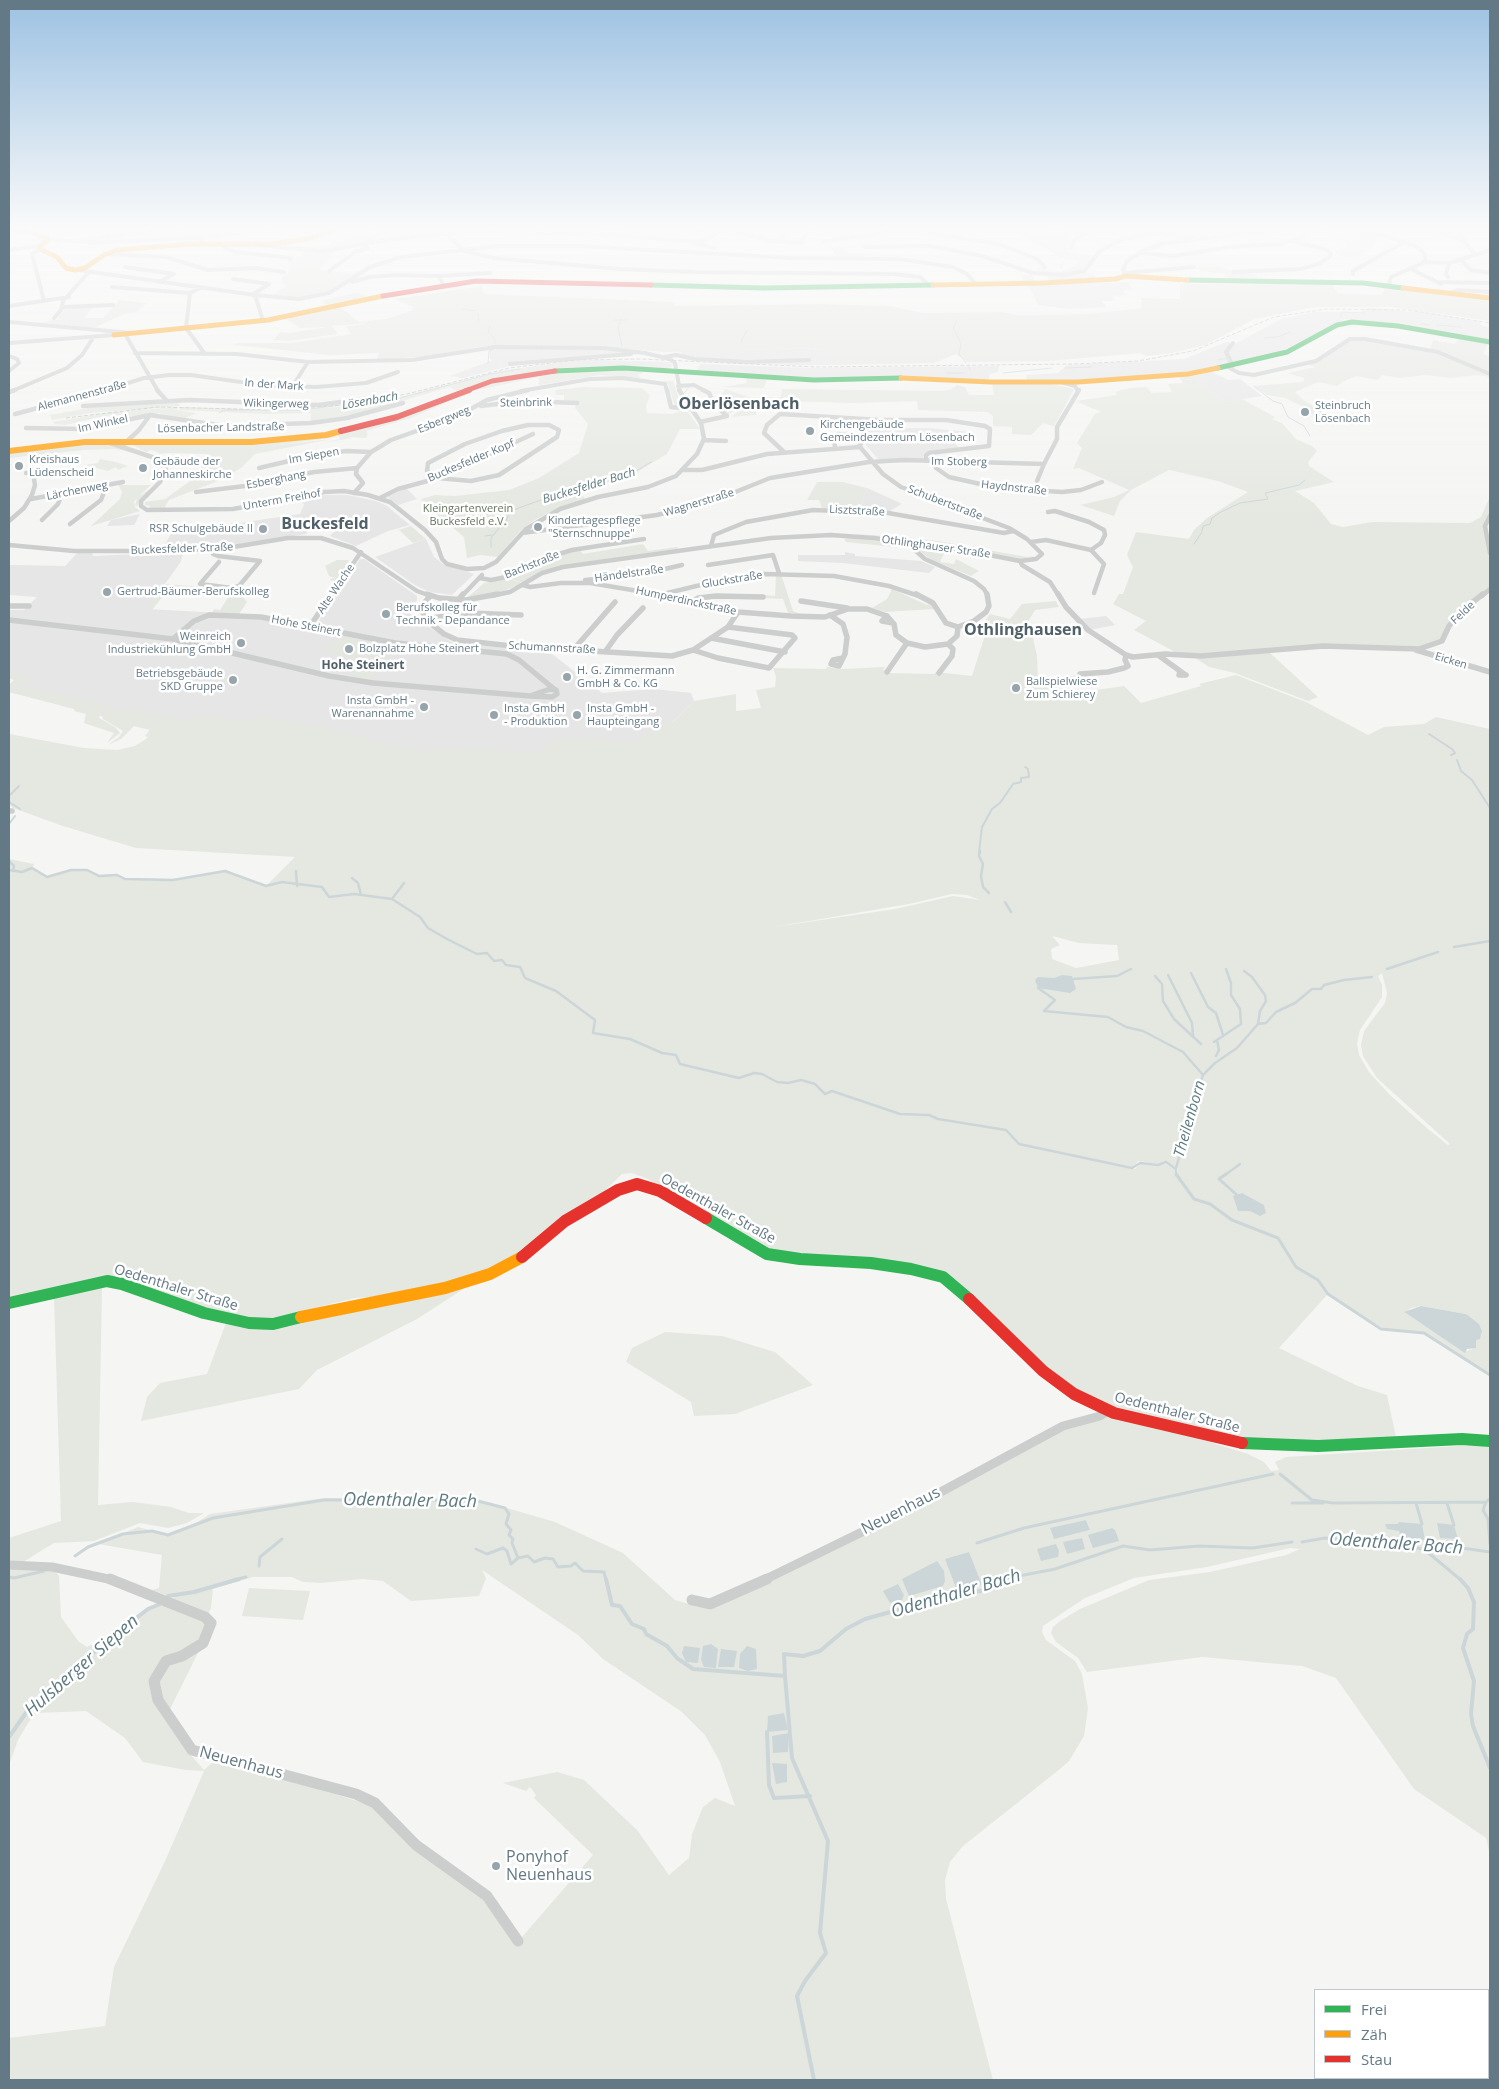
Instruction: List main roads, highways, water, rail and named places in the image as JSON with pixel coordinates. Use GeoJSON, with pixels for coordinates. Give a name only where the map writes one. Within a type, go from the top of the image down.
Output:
{"type":"FeatureCollection","features":[{"type":"Feature","properties":{"kind":"main road"},"geometry":{"type":"LineString","coordinates":[[114,335],[214,325]]}},
{"type":"Feature","properties":{"kind":"main road","name":"Lösenbacher Landstraße"},"geometry":{"type":"LineString","coordinates":[[9,451],[84,442],[128,444],[233,442],[314,436],[385,421],[480,385],[525,374],[595,368],[814,380],[914,378],[1061,382],[1116,381],[1195,373],[1231,367],[1287,352],[1336,325]]}},
{"type":"Feature","properties":{"kind":"main road","name":"Lösenbacher Landstraße"},"geometry":{"type":"LineString","coordinates":[[1392,325],[1490,342]]}},
{"type":"Feature","properties":{"kind":"main road","name":"Oedenthaler Straße"},"geometry":{"type":"LineString","coordinates":[[9,1303],[107,1281],[228,1319],[261,1325],[273,1324],[335,1309],[445,1288],[490,1274],[521,1258],[565,1221],[618,1190],[637,1184],[660,1191],[767,1254],[794,1258],[871,1263],[930,1272],[943,1277],[956,1287],[1042,1370],[1074,1394],[1108,1411],[1234,1442],[1257,1445],[1318,1446],[1462,1439],[1490,1441]]}},
{"type":"Feature","properties":{"kind":"waterway"},"geometry":{"type":"LineString","coordinates":[[619,325],[622,346]]}},
{"type":"Feature","properties":{"kind":"waterway"},"geometry":{"type":"LineString","coordinates":[[954,325],[953,328],[961,344],[959,354],[966,363]]}},
{"type":"Feature","properties":{"kind":"waterway","name":"Lösenbach"},"geometry":{"type":"LineString","coordinates":[[1442,325],[1461,327]]}},
{"type":"Feature","properties":{"kind":"waterway"},"geometry":{"type":"LineString","coordinates":[[490,326],[488,332],[495,339],[495,343]]}},
{"type":"Feature","properties":{"kind":"waterway"},"geometry":{"type":"LineString","coordinates":[[741,342],[747,330]]}},
{"type":"Feature","properties":{"kind":"waterway","name":"Lösenbach"},"geometry":{"type":"LineString","coordinates":[[1278,337],[1290,332]]}},
{"type":"Feature","properties":{"kind":"waterway","name":"Lösenbach"},"geometry":{"type":"LineString","coordinates":[[1265,338],[1277,337]]}},
{"type":"Feature","properties":{"kind":"waterway"},"geometry":{"type":"LineString","coordinates":[[488,363],[489,351],[494,349]]}},
{"type":"Feature","properties":{"kind":"waterway","name":"Lösenbach"},"geometry":{"type":"LineString","coordinates":[[1218,360],[1226,358],[1228,362]]}},
{"type":"Feature","properties":{"kind":"waterway","name":"Lösenbach"},"geometry":{"type":"LineString","coordinates":[[1065,368],[1092,367]]}},
{"type":"Feature","properties":{"kind":"waterway","name":"Lösenbach"},"geometry":{"type":"LineString","coordinates":[[1003,373],[1052,368]]}},
{"type":"Feature","properties":{"kind":"waterway","name":"Lösenbach"},"geometry":{"type":"LineString","coordinates":[[219,413],[225,410],[301,410],[400,398],[490,374],[520,369]]}},
{"type":"Feature","properties":{"kind":"waterway","name":"Lösenbach"},"geometry":{"type":"LineString","coordinates":[[946,373],[964,373]]}},
{"type":"Feature","properties":{"kind":"waterway","name":"Buckesfelder Bach"},"geometry":{"type":"LineString","coordinates":[[684,393],[690,386]]}},
{"type":"Feature","properties":{"kind":"waterway"},"geometry":{"type":"LineString","coordinates":[[1254,386],[1273,401],[1282,404],[1288,417],[1304,426],[1310,436]]}},
{"type":"Feature","properties":{"kind":"waterway","name":"Lösenbach"},"geometry":{"type":"LineString","coordinates":[[345,407],[348,409],[360,407]]}},
{"type":"Feature","properties":{"kind":"waterway","name":"Buckesfelder Bach"},"geometry":{"type":"LineString","coordinates":[[506,521],[509,514],[516,509],[552,496],[630,475],[651,462]]}},
{"type":"Feature","properties":{"kind":"waterway"},"geometry":{"type":"LineString","coordinates":[[1194,544],[1202,532],[1203,526],[1210,524],[1212,518],[1221,512],[1240,503],[1268,499],[1265,493],[1299,485],[1305,480]]}},
{"type":"Feature","properties":{"kind":"waterway","name":"Buckesfelder Bach"},"geometry":{"type":"LineString","coordinates":[[491,547],[491,538],[503,523]]}},
{"type":"Feature","properties":{"kind":"waterway","name":"Buckesfelder Bach"},"geometry":{"type":"LineString","coordinates":[[485,536],[492,535]]}},
{"type":"Feature","properties":{"kind":"waterway"},"geometry":{"type":"LineString","coordinates":[[1429,734],[1452,749],[1455,753],[1451,755]]}},
{"type":"Feature","properties":{"kind":"waterway"},"geometry":{"type":"LineString","coordinates":[[1457,760],[1461,771],[1472,780],[1490,808]]}},
{"type":"Feature","properties":{"kind":"waterway","name":"Theilenborn"},"geometry":{"type":"LineString","coordinates":[[979,852],[982,827],[992,809],[1000,803],[1013,784],[1021,782],[1021,778],[1029,777],[1028,769],[1025,767]]}},
{"type":"Feature","properties":{"kind":"waterway"},"geometry":{"type":"LineString","coordinates":[[9,796],[19,786]]}},
{"type":"Feature","properties":{"kind":"waterway"},"geometry":{"type":"LineString","coordinates":[[9,802],[20,809]]}},
{"type":"Feature","properties":{"kind":"waterway"},"geometry":{"type":"LineString","coordinates":[[9,824],[15,816]]}},
{"type":"Feature","properties":{"kind":"waterway","name":"Theilenborn"},"geometry":{"type":"LineString","coordinates":[[980,851],[979,856],[983,864],[981,876],[983,887],[989,893]]}},
{"type":"Feature","properties":{"kind":"waterway"},"geometry":{"type":"LineString","coordinates":[[9,861],[14,866],[13,871]]}},
{"type":"Feature","properties":{"kind":"waterway"},"geometry":{"type":"LineString","coordinates":[[13,871],[22,872],[32,868],[47,877],[71,870],[87,870],[99,876],[117,875],[125,879],[173,880],[225,871],[266,886],[282,882],[297,884]]}},
{"type":"Feature","properties":{"kind":"waterway"},"geometry":{"type":"LineString","coordinates":[[9,870],[13,871]]}},
{"type":"Feature","properties":{"kind":"waterway"},"geometry":{"type":"LineString","coordinates":[[296,871],[297,884]]}},
{"type":"Feature","properties":{"kind":"waterway"},"geometry":{"type":"LineString","coordinates":[[352,878],[358,883],[361,895]]}},
{"type":"Feature","properties":{"kind":"waterway"},"geometry":{"type":"LineString","coordinates":[[392,899],[404,883]]}},
{"type":"Feature","properties":{"kind":"waterway"},"geometry":{"type":"LineString","coordinates":[[297,884],[322,887],[329,897],[361,895]]}},
{"type":"Feature","properties":{"kind":"waterway"},"geometry":{"type":"LineString","coordinates":[[361,895],[392,899]]}},
{"type":"Feature","properties":{"kind":"waterway"},"geometry":{"type":"LineString","coordinates":[[392,899],[420,917],[428,928],[447,939],[477,954],[487,953],[494,961],[502,960],[506,965],[520,967],[525,978],[556,991],[595,1020],[593,1033],[630,1039],[662,1053],[676,1055],[680,1064],[739,1078],[754,1073],[762,1074],[777,1082],[788,1083],[801,1080],[815,1084],[825,1094],[832,1091],[900,1114],[929,1115],[938,1119],[1006,1130],[1019,1144],[1132,1168],[1140,1163],[1158,1165],[1166,1162],[1176,1169],[1176,1174]]}},
{"type":"Feature","properties":{"kind":"waterway","name":"Theilenborn"},"geometry":{"type":"LineString","coordinates":[[1005,902],[1011,912]]}},
{"type":"Feature","properties":{"kind":"waterway"},"geometry":{"type":"LineString","coordinates":[[1454,947],[1490,941]]}},
{"type":"Feature","properties":{"kind":"waterway"},"geometry":{"type":"LineString","coordinates":[[1387,969],[1438,952]]}},
{"type":"Feature","properties":{"kind":"waterway"},"geometry":{"type":"LineString","coordinates":[[1073,979],[1117,976],[1131,969]]}},
{"type":"Feature","properties":{"kind":"waterway"},"geometry":{"type":"LineString","coordinates":[[1217,1040],[1241,1024],[1240,1009],[1231,995],[1231,983],[1226,969]]}},
{"type":"Feature","properties":{"kind":"waterway"},"geometry":{"type":"LineString","coordinates":[[1244,971],[1252,977],[1265,995],[1266,1001],[1260,1011],[1258,1024]]}},
{"type":"Feature","properties":{"kind":"waterway"},"geometry":{"type":"LineString","coordinates":[[1191,973],[1208,1007],[1216,1013],[1223,1035]]}},
{"type":"Feature","properties":{"kind":"waterway"},"geometry":{"type":"LineString","coordinates":[[1168,975],[1192,1023],[1193,1035]]}},
{"type":"Feature","properties":{"kind":"waterway"},"geometry":{"type":"LineString","coordinates":[[1155,976],[1162,984],[1163,1001],[1174,1019],[1201,1044]]}},
{"type":"Feature","properties":{"kind":"waterway"},"geometry":{"type":"LineString","coordinates":[[1258,1024],[1266,1023],[1276,1012],[1295,1003],[1312,989],[1321,989],[1324,985],[1344,980],[1372,977]]}},
{"type":"Feature","properties":{"kind":"waterway","name":"Theilenborn"},"geometry":{"type":"LineString","coordinates":[[1038,988],[1055,1000],[1044,1011],[1108,1017],[1126,1027],[1143,1031],[1183,1052],[1203,1075]]}},
{"type":"Feature","properties":{"kind":"waterway"},"geometry":{"type":"LineString","coordinates":[[1203,1075],[1215,1063],[1237,1048],[1258,1024]]}},
{"type":"Feature","properties":{"kind":"waterway"},"geometry":{"type":"LineString","coordinates":[[1216,1056],[1219,1050],[1217,1040]]}},
{"type":"Feature","properties":{"kind":"waterway","name":"Theilenborn"},"geometry":{"type":"LineString","coordinates":[[1176,1168],[1203,1075]]}},
{"type":"Feature","properties":{"kind":"waterway"},"geometry":{"type":"LineString","coordinates":[[1225,1175],[1240,1164]]}},
{"type":"Feature","properties":{"kind":"waterway"},"geometry":{"type":"LineString","coordinates":[[1176,1174],[1194,1199],[1210,1204],[1232,1220],[1278,1238],[1296,1267],[1318,1280],[1328,1294],[1381,1329],[1424,1333],[1490,1375]]}},
{"type":"Feature","properties":{"kind":"waterway"},"geometry":{"type":"LineString","coordinates":[[1226,1174],[1219,1179],[1237,1195]]}},
{"type":"Feature","properties":{"kind":"waterway"},"geometry":{"type":"LineString","coordinates":[[977,1543],[1024,1528],[1273,1474]]}},
{"type":"Feature","properties":{"kind":"waterway"},"geometry":{"type":"LineString","coordinates":[[1280,1474],[1312,1500],[1333,1503],[1486,1502]]}},
{"type":"Feature","properties":{"kind":"waterway","name":"Odenthaler Bach"},"geometry":{"type":"LineString","coordinates":[[1486,1502],[1490,1499]]}},
{"type":"Feature","properties":{"kind":"waterway","name":"Odenthaler Bach"},"geometry":{"type":"LineString","coordinates":[[75,1556],[88,1547],[123,1534],[152,1531],[168,1535],[213,1518],[324,1500],[474,1500],[505,1508],[509,1514],[506,1524],[511,1530],[509,1535],[513,1539],[512,1543],[518,1558]]}},
{"type":"Feature","properties":{"kind":"waterway","name":"Odenthaler Bach"},"geometry":{"type":"LineString","coordinates":[[1486,1502],[1483,1510],[1488,1519],[1490,1544]]}},
{"type":"Feature","properties":{"kind":"waterway"},"geometry":{"type":"LineString","coordinates":[[1292,1503],[1323,1503]]}},
{"type":"Feature","properties":{"kind":"waterway"},"geometry":{"type":"LineString","coordinates":[[1416,1503],[1422,1524]]}},
{"type":"Feature","properties":{"kind":"waterway"},"geometry":{"type":"LineString","coordinates":[[1447,1503],[1454,1525]]}},
{"type":"Feature","properties":{"kind":"waterway","name":"Odenthaler Bach"},"geometry":{"type":"LineString","coordinates":[[1302,1542],[1325,1538],[1398,1543],[1425,1550]]}},
{"type":"Feature","properties":{"kind":"waterway","name":"Hulsberger Siepen"},"geometry":{"type":"LineString","coordinates":[[259,1566],[260,1557],[282,1539]]}},
{"type":"Feature","properties":{"kind":"waterway","name":"Odenthaler Bach"},"geometry":{"type":"LineString","coordinates":[[999,1580],[1055,1569],[1123,1546],[1150,1550],[1199,1546],[1253,1548],[1292,1542]]}},
{"type":"Feature","properties":{"kind":"waterway","name":"Odenthaler Bach"},"geometry":{"type":"LineString","coordinates":[[1425,1550],[1441,1545],[1490,1552]]}},
{"type":"Feature","properties":{"kind":"waterway"},"geometry":{"type":"LineString","coordinates":[[476,1549],[487,1554],[503,1548],[507,1551],[511,1564],[518,1558]]}},
{"type":"Feature","properties":{"kind":"waterway"},"geometry":{"type":"LineString","coordinates":[[1425,1550],[1461,1580]]}},
{"type":"Feature","properties":{"kind":"waterway","name":"Odenthaler Bach"},"geometry":{"type":"LineString","coordinates":[[518,1558],[528,1556],[534,1562],[545,1558],[553,1559],[558,1567],[571,1566],[575,1563],[583,1571],[604,1572],[606,1580]]}},
{"type":"Feature","properties":{"kind":"waterway","name":"Odenthaler Bach"},"geometry":{"type":"LineString","coordinates":[[9,1577],[14,1578],[44,1571]]}},
{"type":"Feature","properties":{"kind":"waterway","name":"Hulsberger Siepen"},"geometry":{"type":"LineString","coordinates":[[234,1580],[246,1577]]}},
{"type":"Feature","properties":{"kind":"waterway","name":"Hulsberger Siepen"},"geometry":{"type":"LineString","coordinates":[[168,1596],[194,1592],[239,1579]]}},
{"type":"Feature","properties":{"kind":"waterway","name":"Odenthaler Bach"},"geometry":{"type":"LineString","coordinates":[[606,1579],[612,1605],[620,1606],[632,1624],[644,1629],[646,1634],[667,1646],[677,1658],[693,1669],[785,1676]]}},
{"type":"Feature","properties":{"kind":"waterway","name":"Odenthaler Bach"},"geometry":{"type":"LineString","coordinates":[[785,1676],[784,1654],[803,1656],[820,1651],[846,1629],[865,1619],[934,1600],[985,1590],[999,1580]]}},
{"type":"Feature","properties":{"kind":"waterway"},"geometry":{"type":"LineString","coordinates":[[1461,1580],[1468,1588],[1474,1602],[1473,1629],[1467,1634],[1463,1648],[1474,1681],[1471,1714],[1473,1726],[1490,1768]]}},
{"type":"Feature","properties":{"kind":"waterway","name":"Hulsberger Siepen"},"geometry":{"type":"LineString","coordinates":[[9,1737],[30,1707],[114,1635],[148,1609],[160,1604]]}},
{"type":"Feature","properties":{"kind":"waterway"},"geometry":{"type":"LineString","coordinates":[[785,1676],[792,1758],[809,1796]]}},
{"type":"Feature","properties":{"kind":"waterway"},"geometry":{"type":"LineString","coordinates":[[767,1732],[769,1785],[774,1798],[809,1796]]}},
{"type":"Feature","properties":{"kind":"waterway"},"geometry":{"type":"LineString","coordinates":[[809,1796],[828,1841],[820,1933],[826,1953],[805,1981],[797,1996],[814,2080]]}},
{"type":"Feature","properties":{"kind":"railway"},"geometry":{"type":"LineString","coordinates":[[66,418],[158,407],[275,410],[343,405],[407,394],[509,368],[577,360],[640,359],[816,367],[1075,364],[1138,361],[1193,351],[1254,325]]}},
{"type":"Feature","properties":{"kind":"place","name":"Steinbruch Lösenbach"},"geometry":{"type":"Point","coordinates":[1305,412]}},
{"type":"Feature","properties":{"kind":"place","name":"Kirchengebäude Gemeindezentrum Lösenbach"},"geometry":{"type":"Point","coordinates":[810,431]}},
{"type":"Feature","properties":{"kind":"place","name":"Kreishaus Lüdenscheid"},"geometry":{"type":"Point","coordinates":[19,466]}},
{"type":"Feature","properties":{"kind":"place","name":"Gebäude der Johanneskirche"},"geometry":{"type":"Point","coordinates":[143,468]}},
{"type":"Feature","properties":{"kind":"place","name":"Kindertagespflege \"Sternschnuppe\""},"geometry":{"type":"Point","coordinates":[538,527]}},
{"type":"Feature","properties":{"kind":"place","name":"RSR Schulgebäude II"},"geometry":{"type":"Point","coordinates":[263,529]}},
{"type":"Feature","properties":{"kind":"place","name":"Gertrud-Bäumer-Berufskolleg"},"geometry":{"type":"Point","coordinates":[107,592]}},
{"type":"Feature","properties":{"kind":"place","name":"Berufskolleg für Technik - Depandance"},"geometry":{"type":"Point","coordinates":[386,614]}},
{"type":"Feature","properties":{"kind":"place","name":"Weinreich Industriekühlung GmbH"},"geometry":{"type":"Point","coordinates":[241,643]}},
{"type":"Feature","properties":{"kind":"place","name":"Bolzplatz Hohe Steinert"},"geometry":{"type":"Point","coordinates":[349,649]}},
{"type":"Feature","properties":{"kind":"place","name":"H. G. Zimmermann GmbH & Co. KG"},"geometry":{"type":"Point","coordinates":[567,677]}},
{"type":"Feature","properties":{"kind":"place","name":"Betriebsgebäude SKD Gruppe"},"geometry":{"type":"Point","coordinates":[233,680]}},
{"type":"Feature","properties":{"kind":"place","name":"Ballspielwiese Zum Schierey"},"geometry":{"type":"Point","coordinates":[1016,688]}},
{"type":"Feature","properties":{"kind":"place","name":"Insta GmbH - Warenannahme"},"geometry":{"type":"Point","coordinates":[424,707]}},
{"type":"Feature","properties":{"kind":"place","name":"Insta GmbH - Produktion"},"geometry":{"type":"Point","coordinates":[494,715]}},
{"type":"Feature","properties":{"kind":"place","name":"Insta GmbH - Haupteingang"},"geometry":{"type":"Point","coordinates":[577,715]}},
{"type":"Feature","properties":{"kind":"place","name":"Ponyhof Neuenhaus"},"geometry":{"type":"Point","coordinates":[496,1866]}},
{"type":"Feature","properties":{"kind":"district","name":"Oberlösenbach"},"geometry":{"type":"Point","coordinates":[739,404]}},
{"type":"Feature","properties":{"kind":"district","name":"Buckesfeld"},"geometry":{"type":"Point","coordinates":[325,524]}},
{"type":"Feature","properties":{"kind":"district","name":"Othlinghausen"},"geometry":{"type":"Point","coordinates":[1023,630]}},
{"type":"Feature","properties":{"kind":"district","name":"Hohe Steinert"},"geometry":{"type":"Point","coordinates":[363,666]}},
{"type":"Feature","properties":{"kind":"park label","name":"Kleingartenverein Buckesfeld e.V."},"geometry":{"type":"Point","coordinates":[468,515]}}]}
